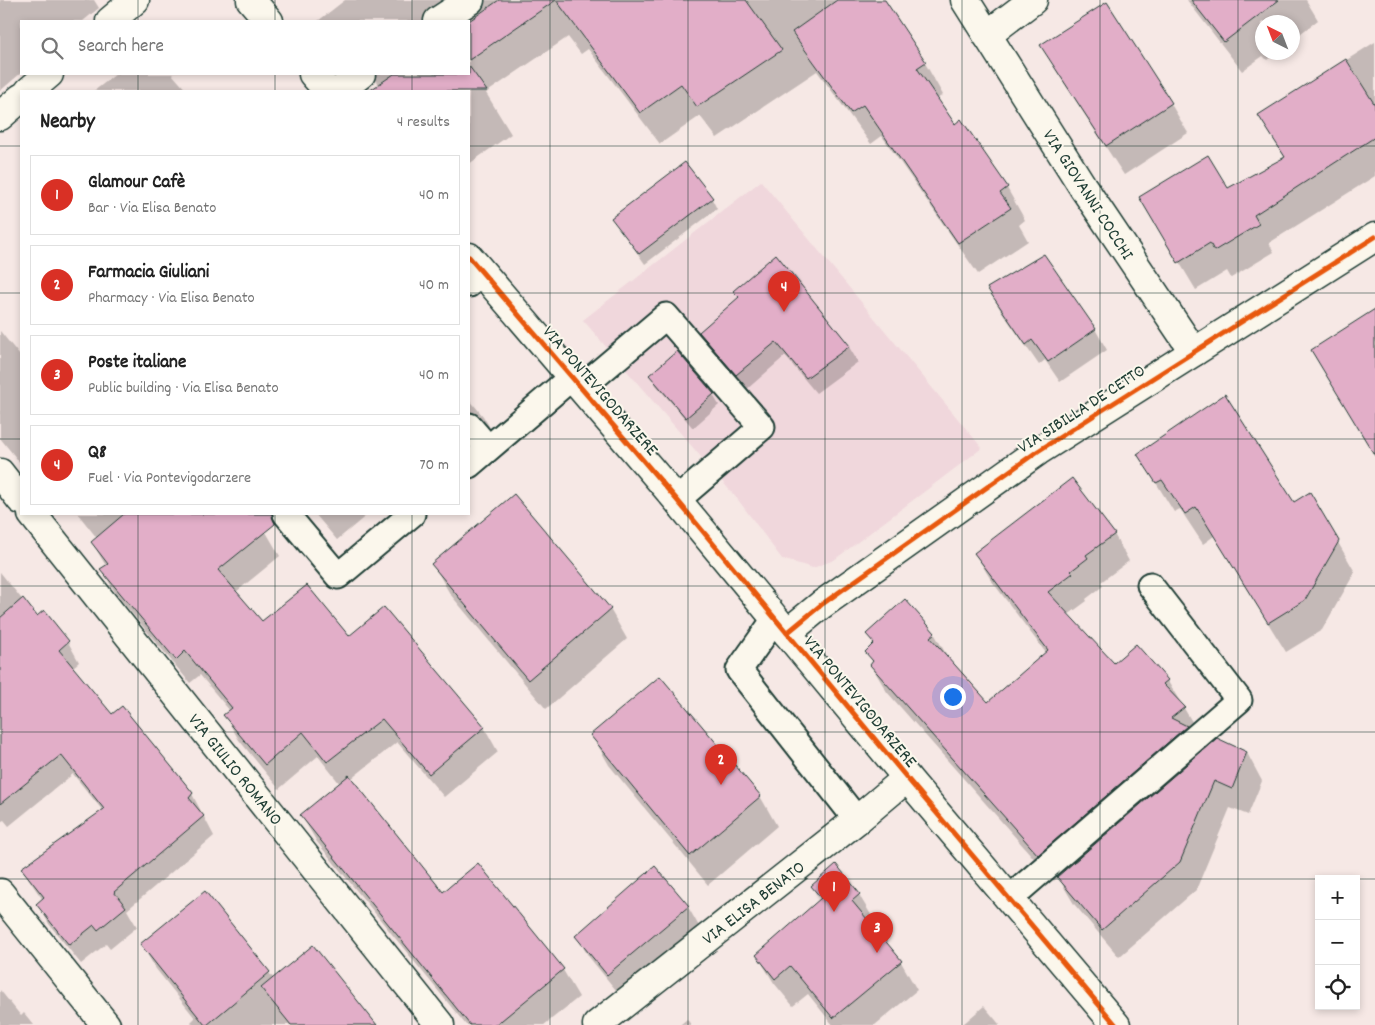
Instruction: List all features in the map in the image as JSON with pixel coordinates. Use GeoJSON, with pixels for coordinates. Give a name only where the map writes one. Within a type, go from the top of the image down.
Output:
{"type":"FeatureCollection","features":[{"type":"Feature","properties":{"kind":"street"},"geometry":{"type":"LineString","coordinates":[[111,20],[135,0]]}},
{"type":"Feature","properties":{"kind":"street"},"geometry":{"type":"LineString","coordinates":[[250,0],[268,20]]}},
{"type":"Feature","properties":{"kind":"street"},"geometry":{"type":"LineString","coordinates":[[440,20],[470,0]]}},
{"type":"Feature","properties":{"kind":"street","name":"VIA GIOVANNI COCCHI"},"geometry":{"type":"LineString","coordinates":[[965,0],[1083,187],[1194,352]]}},
{"type":"Feature","properties":{"kind":"street"},"geometry":{"type":"LineString","coordinates":[[987,35],[1033,0]]}},
{"type":"Feature","properties":{"kind":"street"},"geometry":{"type":"LineString","coordinates":[[30,90],[48,75]]}},
{"type":"Feature","properties":{"kind":"street"},"geometry":{"type":"LineString","coordinates":[[314,75],[327,90]]}},
{"type":"Feature","properties":{"kind":"street"},"geometry":{"type":"LineString","coordinates":[[340,90],[360,75]]}},
{"type":"Feature","properties":{"kind":"street"},"geometry":{"type":"LineString","coordinates":[[0,116],[20,99]]}},
{"type":"Feature","properties":{"kind":"street","name":"VIA SIBILLA DE CETTO"},"geometry":{"type":"LineString","coordinates":[[781,626],[821,605],[1038,451],[1375,237]]}},
{"type":"Feature","properties":{"kind":"street","name":"VIA PONTEVIGODARZERE"},"geometry":{"type":"LineString","coordinates":[[473,271],[576,383],[677,500],[907,778],[1116,1025]]}},
{"type":"Feature","properties":{"kind":"street"},"geometry":{"type":"LineString","coordinates":[[0,473],[20,499]]}},
{"type":"Feature","properties":{"kind":"street","name":"VIA GIULIO ROMANO"},"geometry":{"type":"LineString","coordinates":[[33,515],[440,1025]]}},
{"type":"Feature","properties":{"kind":"street","name":"VIA ELISA BENATO"},"geometry":{"type":"LineString","coordinates":[[597,1025],[858,820],[907,778]]}},
{"type":"Feature","properties":{"kind":"street"},"geometry":{"type":"LineString","coordinates":[[0,893],[106,1025]]}},
{"type":"Feature","properties":{"kind":"lane"},"geometry":{"type":"LineString","coordinates":[[470,464],[488,448],[666,316],[762,427],[677,500]]}},
{"type":"Feature","properties":{"kind":"lane"},"geometry":{"type":"LineString","coordinates":[[470,427],[488,448]]}},
{"type":"Feature","properties":{"kind":"lane"},"geometry":{"type":"LineString","coordinates":[[287,515],[338,576],[411,515]]}},
{"type":"Feature","properties":{"kind":"lane"},"geometry":{"type":"LineString","coordinates":[[1010,898],[1239,700],[1150,585]]}},
{"type":"Feature","properties":{"kind":"lane"},"geometry":{"type":"LineString","coordinates":[[781,626],[740,670],[858,820]]}},
{"type":"Feature","properties":{"kind":"shaded area"},"geometry":{"type":"Polygon","coordinates":[[[761,181],[982,448],[834,560],[813,568],[782,559],[739,501],[583,320],[761,181]]]}},
{"type":"Feature","properties":{"kind":"building"},"geometry":{"type":"Polygon","coordinates":[[[499,0],[556,0],[470,59],[470,20],[499,0]]]}},
{"type":"Feature","properties":{"kind":"building"},"geometry":{"type":"Polygon","coordinates":[[[556,0],[746,0],[782,50],[697,107],[681,84],[640,113],[556,0]]]}},
{"type":"Feature","properties":{"kind":"building"},"geometry":{"type":"Polygon","coordinates":[[[837,0],[885,0],[926,62],[917,68],[955,124],[961,119],[1008,187],[1000,193],[1011,208],[958,243],[863,105],[851,113],[792,32],[837,0]]]}},
{"type":"Feature","properties":{"kind":"building"},"geometry":{"type":"Polygon","coordinates":[[[1191,0],[1279,0],[1259,15],[1255,15],[1255,18],[1224,42],[1191,0]]]}},
{"type":"Feature","properties":{"kind":"building"},"geometry":{"type":"Polygon","coordinates":[[[1107,2],[1172,103],[1106,146],[1040,45],[1107,2]]]}},
{"type":"Feature","properties":{"kind":"building"},"geometry":{"type":"Polygon","coordinates":[[[1346,59],[1375,105],[1375,137],[1254,215],[1259,224],[1214,251],[1210,243],[1178,263],[1139,197],[1208,155],[1228,188],[1285,157],[1258,115],[1346,59]]]}},
{"type":"Feature","properties":{"kind":"building"},"geometry":{"type":"Polygon","coordinates":[[[470,67],[487,91],[470,90],[370,90],[393,75],[470,75],[470,67]]]}},
{"type":"Feature","properties":{"kind":"building"},"geometry":{"type":"Polygon","coordinates":[[[685,162],[713,198],[639,254],[611,218],[685,162]]]}},
{"type":"Feature","properties":{"kind":"building"},"geometry":{"type":"Polygon","coordinates":[[[776,254],[850,346],[806,378],[776,342],[736,375],[699,332],[739,297],[733,291],[776,254]]]}},
{"type":"Feature","properties":{"kind":"building"},"geometry":{"type":"Polygon","coordinates":[[[1044,254],[1096,329],[1048,362],[1032,340],[1026,345],[987,288],[1044,254]]]}},
{"type":"Feature","properties":{"kind":"building"},"geometry":{"type":"Polygon","coordinates":[[[1375,309],[1375,456],[1311,350],[1375,309]]]}},
{"type":"Feature","properties":{"kind":"building"},"geometry":{"type":"Polygon","coordinates":[[[677,351],[714,394],[686,418],[649,375],[677,351]]]}},
{"type":"Feature","properties":{"kind":"building"},"geometry":{"type":"Polygon","coordinates":[[[1225,394],[1294,502],[1310,492],[1339,541],[1305,600],[1268,623],[1196,507],[1185,514],[1162,480],[1156,483],[1137,454],[1225,394]]]}},
{"type":"Feature","properties":{"kind":"building"},"geometry":{"type":"Polygon","coordinates":[[[1072,478],[1115,534],[1086,555],[1088,558],[1071,571],[1073,573],[1048,592],[1114,663],[1136,644],[1168,680],[1163,684],[1185,707],[1171,718],[1187,726],[1038,855],[870,665],[873,661],[865,652],[874,643],[866,634],[905,599],[935,633],[930,637],[988,702],[1048,650],[974,553],[1072,478]]]}},
{"type":"Feature","properties":{"kind":"building"},"geometry":{"type":"Polygon","coordinates":[[[514,494],[611,609],[528,680],[431,564],[514,494]]]}},
{"type":"Feature","properties":{"kind":"building"},"geometry":{"type":"Polygon","coordinates":[[[123,515],[272,515],[275,524],[218,570],[262,621],[307,585],[349,636],[384,607],[485,727],[429,774],[382,719],[327,762],[303,732],[265,765],[223,715],[232,708],[185,651],[176,660],[100,569],[108,564],[91,542],[123,515]]]}},
{"type":"Feature","properties":{"kind":"building"},"geometry":{"type":"Polygon","coordinates":[[[23,598],[37,616],[44,610],[69,641],[59,650],[112,714],[122,706],[193,793],[189,798],[204,816],[114,892],[126,907],[98,930],[94,925],[69,945],[36,904],[44,897],[21,868],[104,809],[61,755],[0,804],[0,618],[23,598]]]}},
{"type":"Feature","properties":{"kind":"building"},"geometry":{"type":"Polygon","coordinates":[[[660,676],[761,796],[690,856],[590,735],[660,676]]]}},
{"type":"Feature","properties":{"kind":"building"},"geometry":{"type":"Polygon","coordinates":[[[1217,738],[1247,752],[1232,789],[1214,781],[1180,862],[1102,930],[1057,877],[1217,738]]]}},
{"type":"Feature","properties":{"kind":"building"},"geometry":{"type":"Polygon","coordinates":[[[349,775],[443,892],[478,863],[564,969],[496,1025],[470,1025],[300,815],[349,775]]]}},
{"type":"Feature","properties":{"kind":"building"},"geometry":{"type":"Polygon","coordinates":[[[836,864],[860,894],[852,901],[902,961],[833,1018],[790,966],[775,979],[756,955],[821,898],[811,886],[836,864]]]}},
{"type":"Feature","properties":{"kind":"building"},"geometry":{"type":"Polygon","coordinates":[[[655,866],[689,906],[607,975],[575,936],[655,866]]]}},
{"type":"Feature","properties":{"kind":"building"},"geometry":{"type":"Polygon","coordinates":[[[205,891],[270,972],[207,1025],[205,1025],[140,944],[205,891]]]}},
{"type":"Feature","properties":{"kind":"building"},"geometry":{"type":"Polygon","coordinates":[[[313,945],[377,1025],[291,1025],[261,988],[313,945]]]}},
{"type":"Feature","properties":{"kind":"cycle path"},"geometry":{"type":"LineString","coordinates":[[787,633],[821,605],[1038,451],[1375,237]]}},
{"type":"Feature","properties":{"kind":"cycle path"},"geometry":{"type":"LineString","coordinates":[[470,258],[677,500],[907,778],[1116,1025]]}},
{"type":"Feature","properties":{"kind":"place","name":"Q8"},"geometry":{"type":"Point","coordinates":[784,312]}},
{"type":"Feature","properties":{"kind":"place","name":"Farmacia Giuliani"},"geometry":{"type":"Point","coordinates":[721,785]}},
{"type":"Feature","properties":{"kind":"place","name":"Glamour Cafè"},"geometry":{"type":"Point","coordinates":[834,912]}},
{"type":"Feature","properties":{"kind":"place","name":"Poste italiane"},"geometry":{"type":"Point","coordinates":[877,953]}}]}
